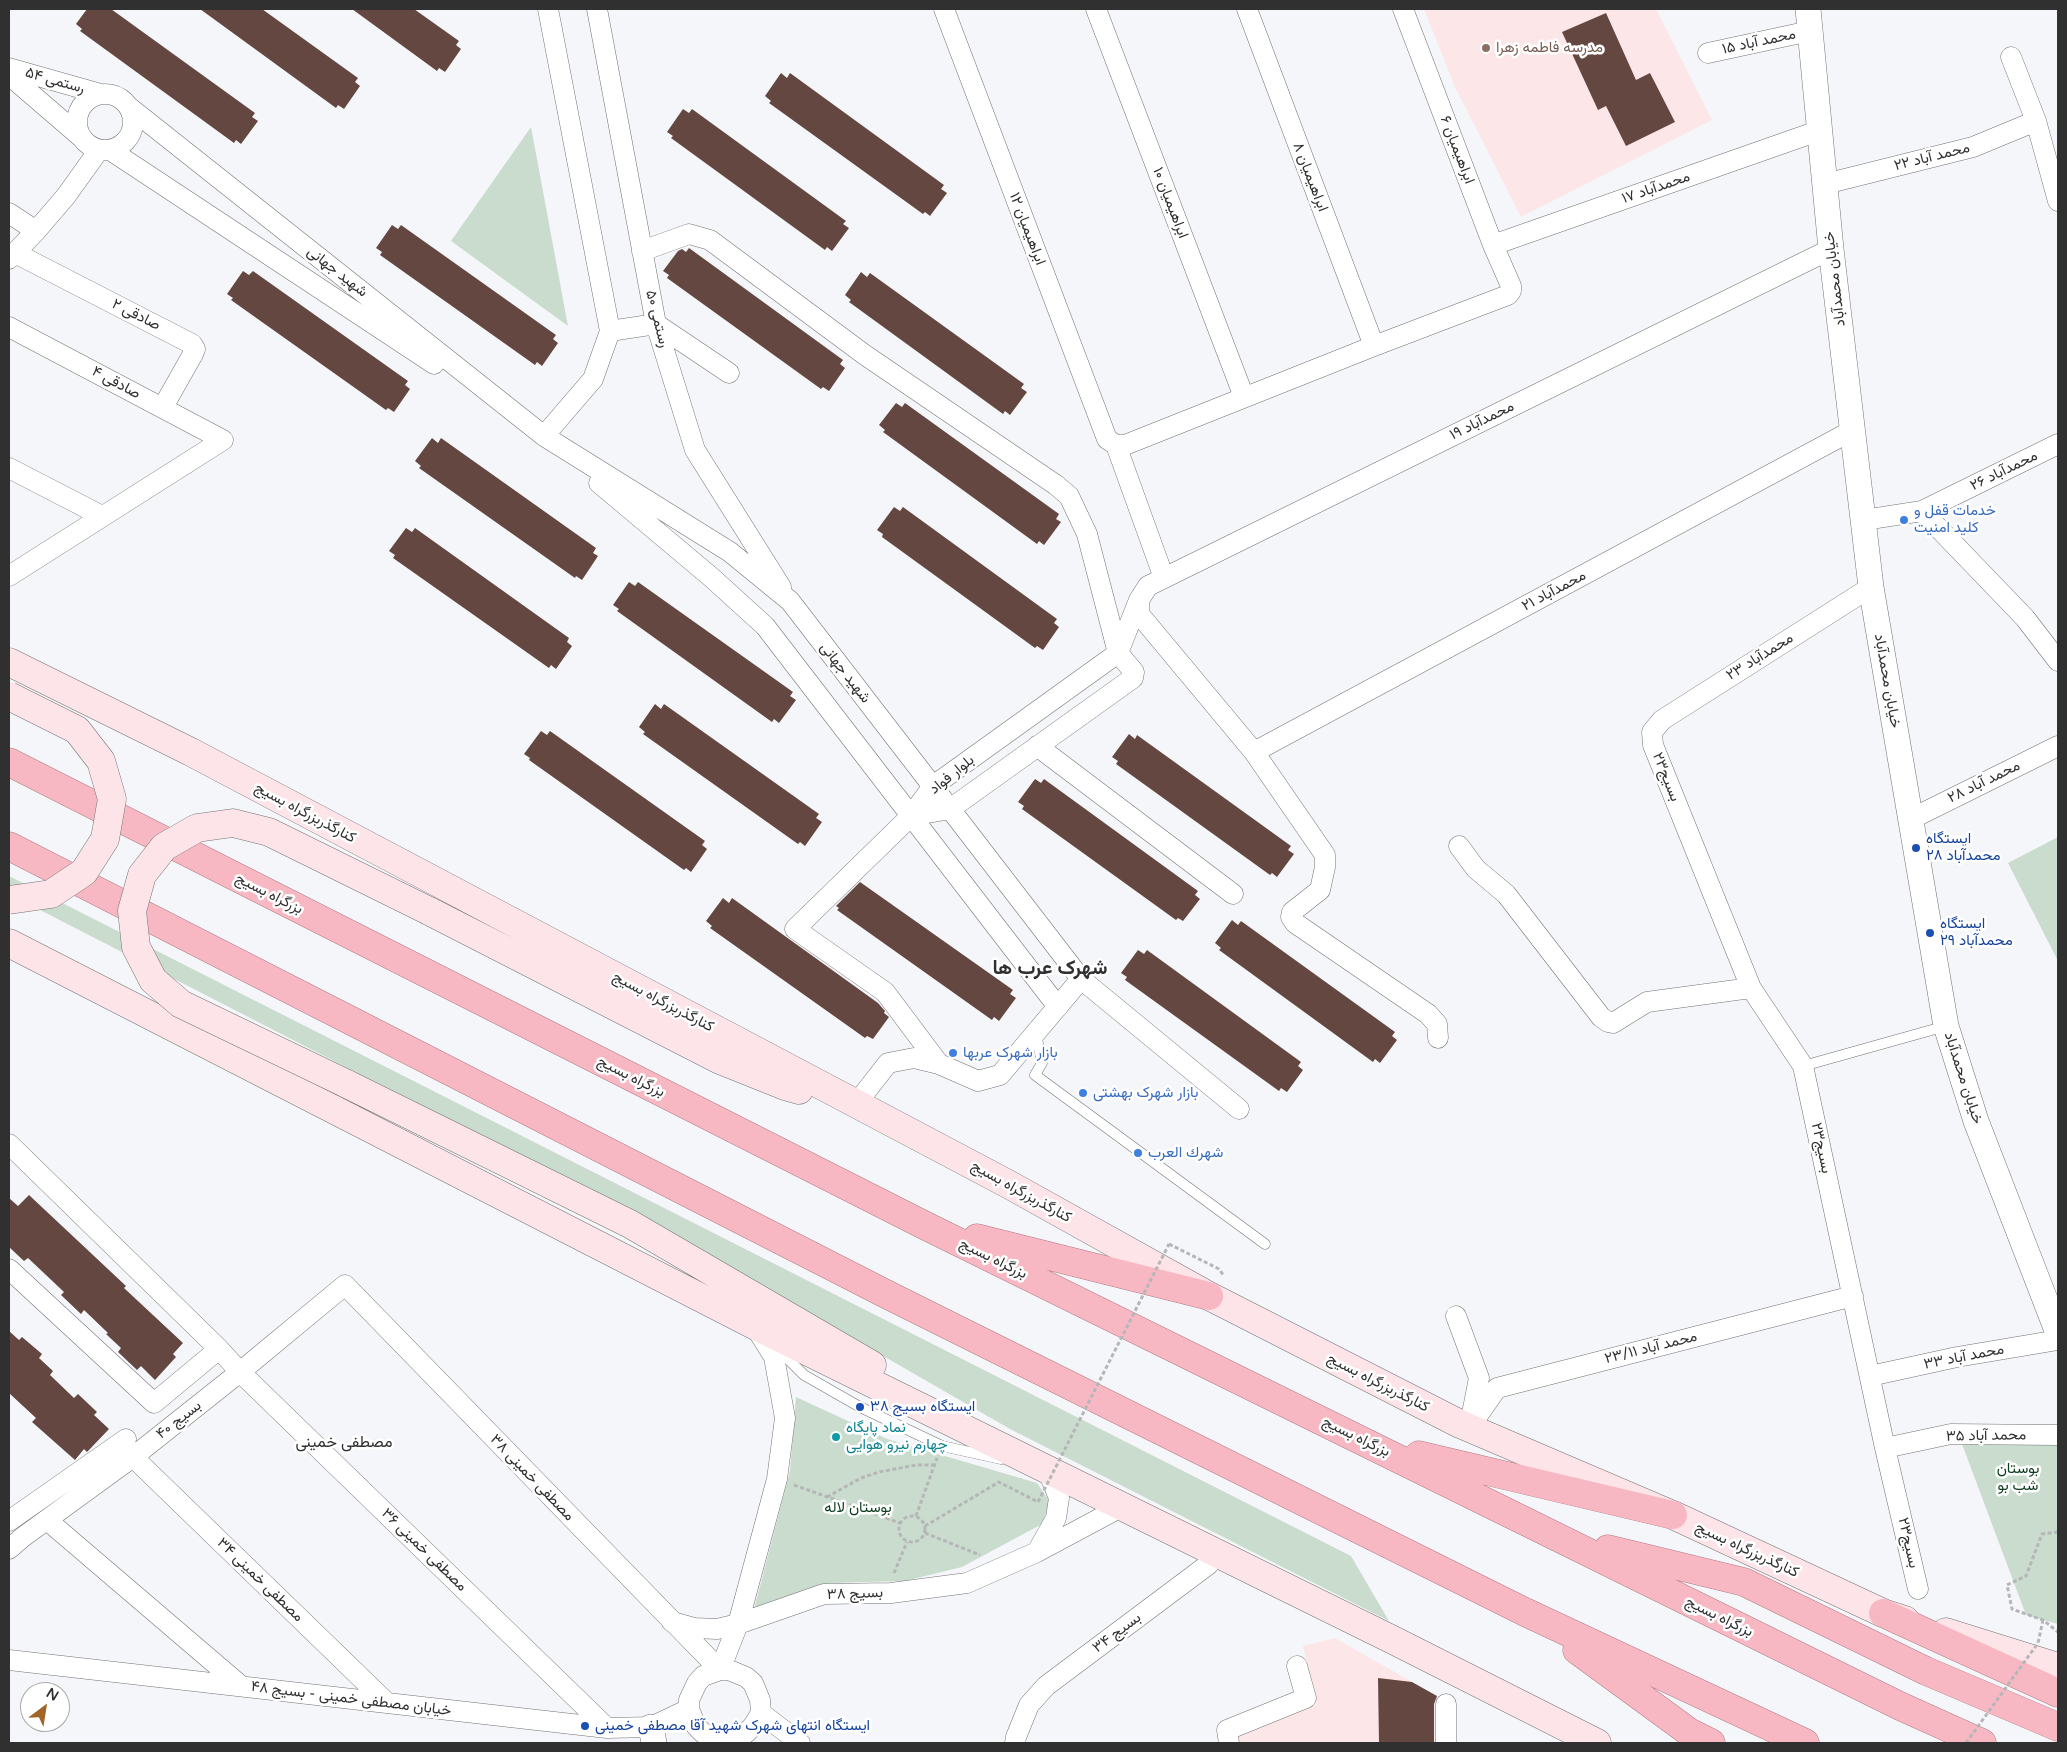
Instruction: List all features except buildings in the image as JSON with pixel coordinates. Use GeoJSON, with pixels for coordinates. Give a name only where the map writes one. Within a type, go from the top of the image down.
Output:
{"type":"FeatureCollection","features":[{"type":"Feature","properties":{"kind":"highway","name":"بزرگراه بسیج"},"geometry":{"type":"LineString","coordinates":[[9,762],[924,1225],[1900,1706],[1982,1743]]}},
{"type":"Feature","properties":{"kind":"highway"},"geometry":{"type":"LineString","coordinates":[[9,846],[888,1295],[1525,1612],[1805,1743]]}},
{"type":"Feature","properties":{"kind":"highway"},"geometry":{"type":"LineString","coordinates":[[924,1225],[1209,1296]]}},
{"type":"Feature","properties":{"kind":"highway"},"geometry":{"type":"LineString","coordinates":[[1370,1444],[1673,1516]]}},
{"type":"Feature","properties":{"kind":"highway"},"geometry":{"type":"LineString","coordinates":[[1560,1537],[1744,1582],[1926,1671],[2058,1727]]}},
{"type":"Feature","properties":{"kind":"highway"},"geometry":{"type":"LineString","coordinates":[[1525,1612],[1689,1732],[1711,1743]]}},
{"type":"Feature","properties":{"kind":"highway"},"geometry":{"type":"LineString","coordinates":[[1883,1613],[2058,1693]]}},
{"type":"Feature","properties":{"kind":"main road","name":"کنارگذربزرگراه بسیج"},"geometry":{"type":"LineString","coordinates":[[9,662],[191,752],[1017,1189],[1209,1296],[1469,1428],[1673,1516],[1883,1613],[2058,1667]]}},
{"type":"Feature","properties":{"kind":"main road"},"geometry":{"type":"LineString","coordinates":[[9,696],[77,730],[101,761],[112,799],[105,839],[84,872],[51,894],[9,900]]}},
{"type":"Feature","properties":{"kind":"main road"},"geometry":{"type":"LineString","coordinates":[[856,1104],[785,1086],[720,1060],[269,832],[233,823],[196,828],[164,846],[142,875],[132,911],[136,947],[153,980],[181,1004],[630,1224],[737,1285],[1047,1469]]}},
{"type":"Feature","properties":{"kind":"main road"},"geometry":{"type":"LineString","coordinates":[[9,943],[754,1325],[1394,1640],[1575,1737],[1597,1743]]}},
{"type":"Feature","properties":{"kind":"street"},"geometry":{"type":"LineString","coordinates":[[544,436],[593,379],[610,331],[548,9]]}},
{"type":"Feature","properties":{"kind":"street","name":"رستمی ۵۰"},"geometry":{"type":"LineString","coordinates":[[598,9],[656,324],[695,450],[790,601]]}},
{"type":"Feature","properties":{"kind":"street","name":"ابراهیمیان ۱۲"},"geometry":{"type":"LineString","coordinates":[[944,9],[1107,439],[1116,444],[1164,578]]}},
{"type":"Feature","properties":{"kind":"street","name":"ابراهیمیان ۱۰"},"geometry":{"type":"LineString","coordinates":[[1096,9],[1244,398]]}},
{"type":"Feature","properties":{"kind":"street","name":"ابراهیمیان ۸"},"geometry":{"type":"LineString","coordinates":[[1246,9],[1374,346]]}},
{"type":"Feature","properties":{"kind":"street","name":"ابراهیمیان ۶"},"geometry":{"type":"LineString","coordinates":[[1374,346],[1508,295],[1511,291],[1511,286],[1493,245],[1404,9]]}},
{"type":"Feature","properties":{"kind":"street","name":"محمد آباد ۱۵"},"geometry":{"type":"LineString","coordinates":[[1708,53],[1809,20]]}},
{"type":"Feature","properties":{"kind":"street","name":"خیابان محمدآباد"},"geometry":{"type":"LineString","coordinates":[[1809,20],[1830,249],[1871,587],[1946,1026],[1976,1121],[2058,1333]]}},
{"type":"Feature","properties":{"kind":"street"},"geometry":{"type":"LineString","coordinates":[[2011,57],[2036,121],[2058,200]]}},
{"type":"Feature","properties":{"kind":"street","name":"رستمی ۵۴"},"geometry":{"type":"LineString","coordinates":[[9,68],[101,94]]}},
{"type":"Feature","properties":{"kind":"street","name":"رستمی ۵۴"},"geometry":{"type":"LineString","coordinates":[[9,75],[81,137]]}},
{"type":"Feature","properties":{"kind":"street"},"geometry":{"type":"LineString","coordinates":[[101,94],[112,94],[122,99],[129,107],[133,118],[133,128],[129,139],[121,146],[105,150],[89,145],[81,137],[77,127],[77,116],[82,105],[90,98],[101,94]]}},
{"type":"Feature","properties":{"kind":"street","name":"شهید جهانی"},"geometry":{"type":"LineString","coordinates":[[129,107],[544,436],[711,577],[765,626],[1058,1007]]}},
{"type":"Feature","properties":{"kind":"street","name":"محمد آباد ۲۲"},"geometry":{"type":"LineString","coordinates":[[1825,184],[1973,147],[2036,121]]}},
{"type":"Feature","properties":{"kind":"street","name":"محمدآباد ۱۷"},"geometry":{"type":"LineString","coordinates":[[1493,245],[1818,131]]}},
{"type":"Feature","properties":{"kind":"street","name":"شهید جهانی"},"geometry":{"type":"LineString","coordinates":[[105,150],[544,436],[730,552],[790,601],[1081,979],[1239,1108]]}},
{"type":"Feature","properties":{"kind":"street","name":"صادقی ۲"},"geometry":{"type":"LineString","coordinates":[[105,150],[36,231],[12,256],[192,344],[195,349],[193,354],[163,407]]}},
{"type":"Feature","properties":{"kind":"street"},"geometry":{"type":"LineString","coordinates":[[9,213],[36,231]]}},
{"type":"Feature","properties":{"kind":"street"},"geometry":{"type":"LineString","coordinates":[[642,251],[689,234],[710,240],[864,355],[1056,485],[1069,496],[1087,534],[1118,653]]}},
{"type":"Feature","properties":{"kind":"street","name":"محمدآباد ۱۹"},"geometry":{"type":"LineString","coordinates":[[1139,600],[1148,586],[1830,249]]}},
{"type":"Feature","properties":{"kind":"street"},"geometry":{"type":"LineString","coordinates":[[610,331],[656,324],[728,373]]}},
{"type":"Feature","properties":{"kind":"street","name":"صادقی ۴"},"geometry":{"type":"LineString","coordinates":[[9,327],[223,440],[102,516]]}},
{"type":"Feature","properties":{"kind":"street"},"geometry":{"type":"LineString","coordinates":[[1116,444],[1125,445],[1374,346]]}},
{"type":"Feature","properties":{"kind":"street","name":"محمدآباد ۲۱"},"geometry":{"type":"LineString","coordinates":[[1254,752],[1853,430]]}},
{"type":"Feature","properties":{"kind":"street","name":"محمدآباد ۲۶"},"geometry":{"type":"LineString","coordinates":[[1864,520],[1922,511],[2058,444]]}},
{"type":"Feature","properties":{"kind":"street"},"geometry":{"type":"LineString","coordinates":[[9,468],[102,516],[9,576]]}},
{"type":"Feature","properties":{"kind":"street"},"geometry":{"type":"LineString","coordinates":[[1922,511],[2025,618],[2058,661]]}},
{"type":"Feature","properties":{"kind":"street","name":"محمدآباد ۲۳"},"geometry":{"type":"LineString","coordinates":[[1652,732],[1662,720],[1871,587]]}},
{"type":"Feature","properties":{"kind":"street"},"geometry":{"type":"LineString","coordinates":[[1118,653],[1139,600]]}},
{"type":"Feature","properties":{"kind":"street"},"geometry":{"type":"LineString","coordinates":[[1139,600],[1139,614],[1254,752],[1325,855],[1325,867],[1320,890],[1292,912],[1291,917],[1295,923],[1428,1014],[1437,1024],[1438,1038]]}},
{"type":"Feature","properties":{"kind":"street","name":"بلوار فواد"},"geometry":{"type":"LineString","coordinates":[[1118,653],[1134,672],[1135,675],[950,809],[911,816],[933,786],[1118,653]]}},
{"type":"Feature","properties":{"kind":"street","name":"بسیج۲۳"},"geometry":{"type":"LineString","coordinates":[[1652,732],[1653,745],[1751,988],[1803,1066],[1885,1448],[1918,1589]]}},
{"type":"Feature","properties":{"kind":"street"},"geometry":{"type":"LineString","coordinates":[[1038,746],[1233,894]]}},
{"type":"Feature","properties":{"kind":"street","name":"محمد آباد ۲۸"},"geometry":{"type":"LineString","coordinates":[[1911,819],[2058,746]]}},
{"type":"Feature","properties":{"kind":"street"},"geometry":{"type":"LineString","coordinates":[[911,816],[795,928],[885,992],[939,1064]]}},
{"type":"Feature","properties":{"kind":"street"},"geometry":{"type":"LineString","coordinates":[[1459,846],[1476,869],[1506,894],[1601,1017],[1608,1022],[1613,1022],[1647,1002],[1751,988]]}},
{"type":"Feature","properties":{"kind":"street"},"geometry":{"type":"LineString","coordinates":[[856,1104],[888,1063],[914,1058],[939,1064],[978,1081],[1000,1075],[1081,979]]}},
{"type":"Feature","properties":{"kind":"street","name":"مصطفی خمینی ۳۶"},"geometry":{"type":"LineString","coordinates":[[9,1144],[219,1349],[240,1372],[607,1728]]}},
{"type":"Feature","properties":{"kind":"street"},"geometry":{"type":"LineString","coordinates":[[9,1269],[154,1403],[219,1349]]}},
{"type":"Feature","properties":{"kind":"street","name":"بسیج ۴۰"},"geometry":{"type":"LineString","coordinates":[[9,1549],[47,1520],[129,1448],[240,1372],[345,1285]]}},
{"type":"Feature","properties":{"kind":"street","name":"مصطفی خمینی ۳۸"},"geometry":{"type":"LineString","coordinates":[[345,1285],[720,1670]]}},
{"type":"Feature","properties":{"kind":"street","name":"محمد آباد ۲۳/۱۱"},"geometry":{"type":"LineString","coordinates":[[1469,1428],[1496,1388],[1853,1296]]}},
{"type":"Feature","properties":{"kind":"street"},"geometry":{"type":"LineString","coordinates":[[1456,1316],[1479,1378],[1469,1428]]}},
{"type":"Feature","properties":{"kind":"street"},"geometry":{"type":"LineString","coordinates":[[720,1670],[738,1624],[777,1479],[785,1418],[774,1357],[754,1325]]}},
{"type":"Feature","properties":{"kind":"street","name":"محمد آباد ۳۳"},"geometry":{"type":"LineString","coordinates":[[1870,1376],[1957,1357],[2058,1340]]}},
{"type":"Feature","properties":{"kind":"street","name":"محمد آباد ۳۵"},"geometry":{"type":"LineString","coordinates":[[1885,1448],[1951,1434],[2058,1435]]}},
{"type":"Feature","properties":{"kind":"street"},"geometry":{"type":"LineString","coordinates":[[9,1521],[129,1448]]}},
{"type":"Feature","properties":{"kind":"street","name":"مصطفی خمینی ۳۴"},"geometry":{"type":"LineString","coordinates":[[129,1448],[388,1703]]}},
{"type":"Feature","properties":{"kind":"street"},"geometry":{"type":"LineString","coordinates":[[1037,1552],[1056,1518],[1057,1512],[1058,1498],[1047,1469]]}},
{"type":"Feature","properties":{"kind":"street","name":"بسیج ۳۸"},"geometry":{"type":"LineString","coordinates":[[672,1622],[694,1628],[717,1629],[738,1624],[824,1594],[891,1593],[967,1583],[1037,1552],[1123,1506]]}},
{"type":"Feature","properties":{"kind":"street"},"geometry":{"type":"LineString","coordinates":[[47,1520],[240,1685]]}},
{"type":"Feature","properties":{"kind":"street","name":"بسیج ۳۴"},"geometry":{"type":"LineString","coordinates":[[1016,1743],[1016,1737],[1029,1705],[1046,1686],[1209,1564]]}},
{"type":"Feature","properties":{"kind":"street","name":"خیابان مصطفی خمینی - بسیج ۴۸"},"geometry":{"type":"LineString","coordinates":[[9,1660],[240,1685],[653,1735],[689,1709]]}},
{"type":"Feature","properties":{"kind":"street"},"geometry":{"type":"LineString","coordinates":[[1229,1743],[1227,1730],[1306,1698],[1297,1666]]}},
{"type":"Feature","properties":{"kind":"street"},"geometry":{"type":"LineString","coordinates":[[720,1670],[738,1672],[753,1683],[760,1700],[761,1713],[744,1740],[720,1740],[703,1733],[696,1726],[689,1709],[689,1700],[696,1683],[703,1676],[720,1670]]}},
{"type":"Feature","properties":{"kind":"street"},"geometry":{"type":"LineString","coordinates":[[1446,1704],[1446,1743]]}},
{"type":"Feature","properties":{"kind":"street"},"geometry":{"type":"LineString","coordinates":[[761,1713],[800,1743]]}},
{"type":"Feature","properties":{"kind":"lane"},"geometry":{"type":"LineString","coordinates":[[1803,1066],[1946,1026]]}},
{"type":"Feature","properties":{"kind":"lane"},"geometry":{"type":"LineString","coordinates":[[1036,1034],[1042,1063],[1035,1075],[1265,1244]]}},
{"type":"Feature","properties":{"kind":"lane"},"geometry":{"type":"LineString","coordinates":[[754,1325],[804,1375],[860,1407],[942,1446],[1047,1469]]}},
{"type":"Feature","properties":{"kind":"path"},"geometry":{"type":"LineString","coordinates":[[925,1526],[999,1482],[1038,1502],[1169,1244],[1219,1269]]}},
{"type":"Feature","properties":{"kind":"path"},"geometry":{"type":"LineString","coordinates":[[916,1516],[942,1446]]}},
{"type":"Feature","properties":{"kind":"path"},"geometry":{"type":"LineString","coordinates":[[827,1497],[861,1478],[879,1472],[916,1465],[935,1466]]}},
{"type":"Feature","properties":{"kind":"path"},"geometry":{"type":"LineString","coordinates":[[777,1479],[900,1523]]}},
{"type":"Feature","properties":{"kind":"path"},"geometry":{"type":"LineString","coordinates":[[908,1516],[916,1516],[922,1520],[925,1526],[925,1533],[921,1539],[908,1542],[900,1536],[898,1529],[900,1523],[908,1516]]}},
{"type":"Feature","properties":{"kind":"path"},"geometry":{"type":"LineString","coordinates":[[2058,1532],[2042,1534],[2026,1576],[2007,1585],[2012,1608],[2043,1620],[2058,1632]]}},
{"type":"Feature","properties":{"kind":"path"},"geometry":{"type":"LineString","coordinates":[[925,1533],[984,1557]]}},
{"type":"Feature","properties":{"kind":"path"},"geometry":{"type":"LineString","coordinates":[[891,1593],[892,1578],[908,1542]]}},
{"type":"Feature","properties":{"kind":"path"},"geometry":{"type":"LineString","coordinates":[[1966,1743],[2038,1643],[2043,1620]]}},
{"type":"Feature","properties":{"kind":"shaded area"},"geometry":{"type":"Polygon","coordinates":[[[1424,9],[1656,9],[1712,120],[1521,217],[1455,87],[1424,9]]]}},
{"type":"Feature","properties":{"kind":"shaded area"},"geometry":{"type":"Polygon","coordinates":[[[1335,1638],[1440,1698],[1439,1743],[1238,1743],[1236,1736],[1316,1704],[1303,1646],[1335,1638]]]}},
{"type":"Feature","properties":{"kind":"green space"},"geometry":{"type":"Polygon","coordinates":[[[531,127],[568,326],[451,241],[531,127]]]}},
{"type":"Feature","properties":{"kind":"green space"},"geometry":{"type":"Polygon","coordinates":[[[2058,837],[2058,961],[2008,863],[2058,837]]]}},
{"type":"Feature","properties":{"kind":"green space"},"geometry":{"type":"Polygon","coordinates":[[[9,876],[1351,1556],[1389,1621],[1010,1429],[680,1239],[9,894],[9,876]]]}},
{"type":"Feature","properties":{"kind":"green space","name":"بوستان لاله"},"geometry":{"type":"Polygon","coordinates":[[[796,1397],[887,1439],[1037,1483],[1050,1502],[1042,1524],[962,1567],[905,1581],[829,1583],[753,1613],[790,1471],[796,1397]]]}},
{"type":"Feature","properties":{"kind":"green space","name":"بوستان شب بو"},"geometry":{"type":"Polygon","coordinates":[[[1959,1436],[2058,1439],[2058,1624],[2026,1615],[1959,1436]]]}},
{"type":"Feature","properties":{"kind":"place","name":"مدرسه فاطمه زهرا"},"geometry":{"type":"Point","coordinates":[1486,48]}},
{"type":"Feature","properties":{"kind":"place","name":"خدمات قفل و کلید امنیت"},"geometry":{"type":"Point","coordinates":[1904,520]}},
{"type":"Feature","properties":{"kind":"place","name":"ایستگاه محمدآباد ۲۸"},"geometry":{"type":"Point","coordinates":[1916,848]}},
{"type":"Feature","properties":{"kind":"place","name":"ایستگاه محمدآباد ۲۹"},"geometry":{"type":"Point","coordinates":[1930,933]}},
{"type":"Feature","properties":{"kind":"place","name":"بازار شهرک عربها"},"geometry":{"type":"Point","coordinates":[953,1053]}},
{"type":"Feature","properties":{"kind":"place","name":"بازار شهرک بهشتی"},"geometry":{"type":"Point","coordinates":[1083,1093]}},
{"type":"Feature","properties":{"kind":"place","name":"شهرك العرب"},"geometry":{"type":"Point","coordinates":[1138,1153]}},
{"type":"Feature","properties":{"kind":"place","name":"ایستگاه بسیج ۳۸"},"geometry":{"type":"Point","coordinates":[860,1407]}},
{"type":"Feature","properties":{"kind":"place","name":"نماد پایگاه چهارم نیرو هوایی"},"geometry":{"type":"Point","coordinates":[836,1437]}},
{"type":"Feature","properties":{"kind":"place","name":"ایستگاه انتهای شهرک شهید آقا مصطفی خمینی"},"geometry":{"type":"Point","coordinates":[585,1726]}},
{"type":"Feature","properties":{"kind":"district","name":"شهرک عرب ها"},"geometry":{"type":"Point","coordinates":[1050,969]}},
{"type":"Feature","properties":{"kind":"district","name":"مصطفی خمینی"},"geometry":{"type":"Point","coordinates":[344,1443]}}]}
